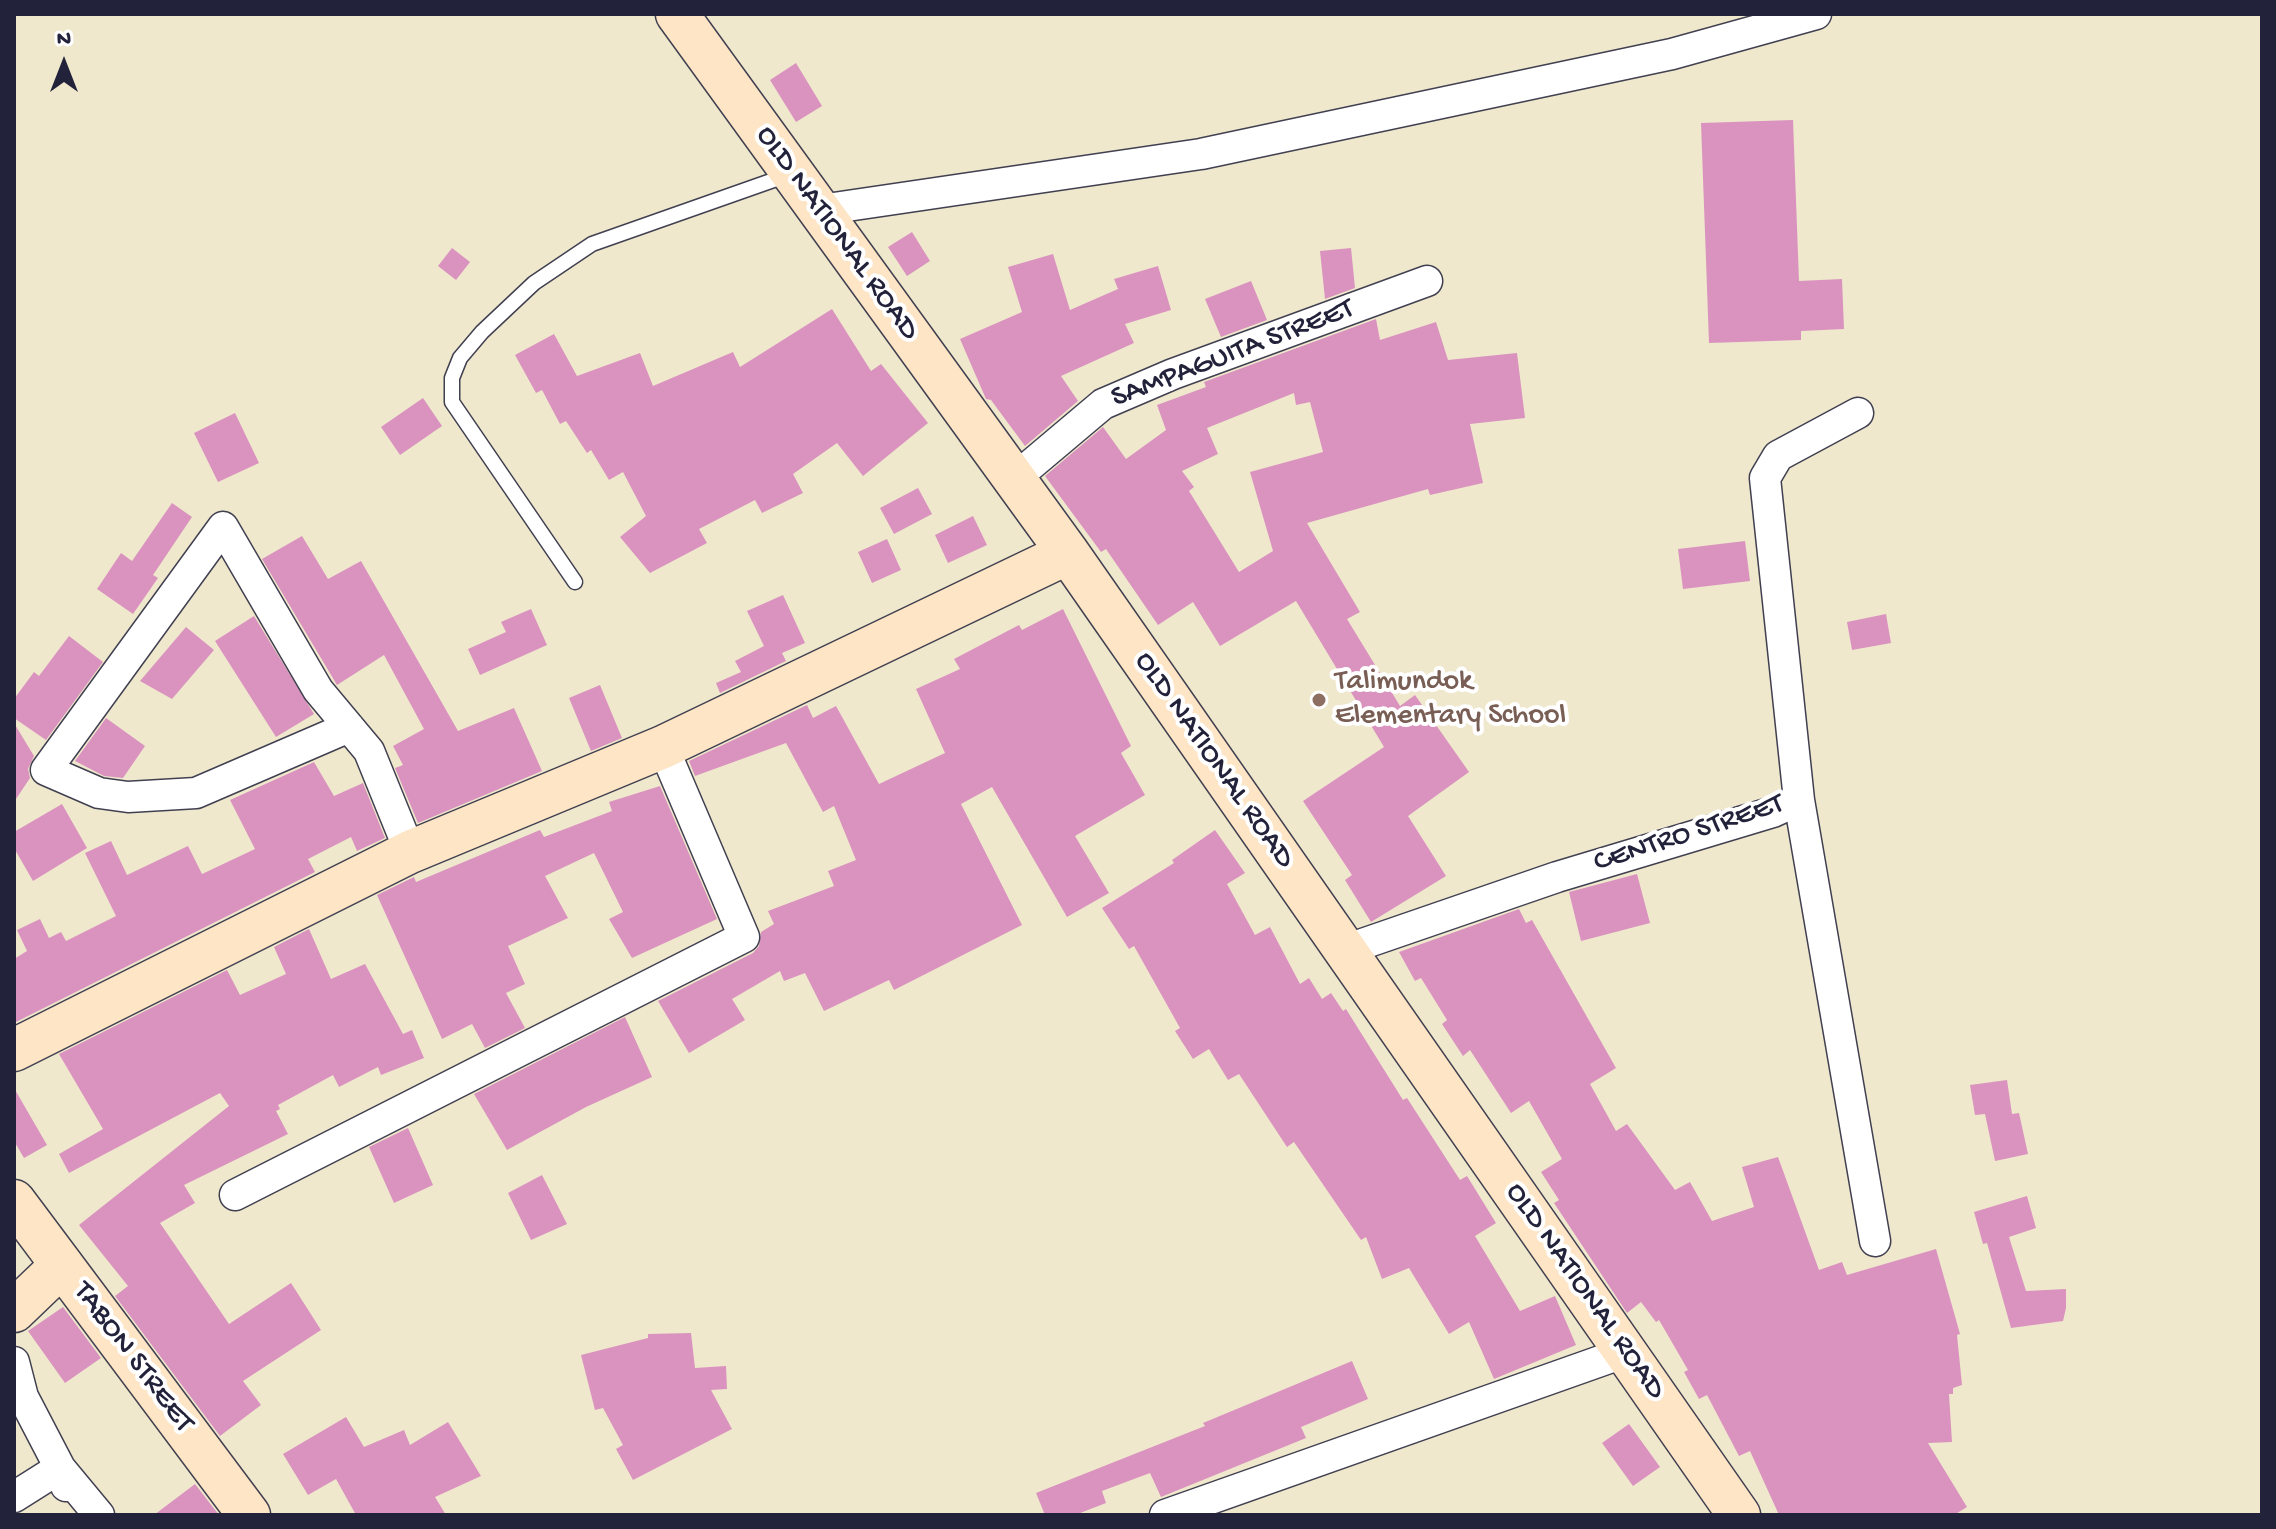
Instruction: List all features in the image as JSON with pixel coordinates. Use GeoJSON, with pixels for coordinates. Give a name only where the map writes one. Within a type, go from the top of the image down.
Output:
{"type":"FeatureCollection","features":[{"type":"Feature","properties":{"kind":"main road","name":"OLD NATIONAL ROAD"},"geometry":{"type":"LineString","coordinates":[[677,14],[1068,553],[1739,1515]]}},
{"type":"Feature","properties":{"kind":"main road"},"geometry":{"type":"LineString","coordinates":[[14,1050],[410,852],[663,747],[1068,553]]}},
{"type":"Feature","properties":{"kind":"main road","name":"TABON STREET"},"geometry":{"type":"LineString","coordinates":[[14,1201],[249,1515]]}},
{"type":"Feature","properties":{"kind":"main road"},"geometry":{"type":"LineString","coordinates":[[14,1311],[62,1265]]}},
{"type":"Feature","properties":{"kind":"street"},"geometry":{"type":"LineString","coordinates":[[820,210],[1201,154],[1672,54],[1816,14]]}},
{"type":"Feature","properties":{"kind":"street","name":"SAMPAGUITA STREET"},"geometry":{"type":"LineString","coordinates":[[1014,479],[1103,404],[1173,374],[1427,281]]}},
{"type":"Feature","properties":{"kind":"street","name":"CENTRO STREET"},"geometry":{"type":"LineString","coordinates":[[1345,950],[1557,877],[1773,812],[1799,800],[1765,478],[1778,456],[1858,413]]}},
{"type":"Feature","properties":{"kind":"street"},"geometry":{"type":"LineString","coordinates":[[349,727],[196,793],[128,797],[99,793],[46,770],[223,527],[318,690],[349,727],[369,751],[410,852]]}},
{"type":"Feature","properties":{"kind":"street"},"geometry":{"type":"LineString","coordinates":[[235,1195],[744,937],[663,747]]}},
{"type":"Feature","properties":{"kind":"street"},"geometry":{"type":"LineString","coordinates":[[1799,800],[1875,1241]]}},
{"type":"Feature","properties":{"kind":"street"},"geometry":{"type":"LineString","coordinates":[[1165,1515],[1626,1352]]}},
{"type":"Feature","properties":{"kind":"street"},"geometry":{"type":"LineString","coordinates":[[14,1362],[23,1397],[60,1468],[75,1515]]}},
{"type":"Feature","properties":{"kind":"street"},"geometry":{"type":"LineString","coordinates":[[14,1497],[60,1468]]}},
{"type":"Feature","properties":{"kind":"street"},"geometry":{"type":"LineString","coordinates":[[60,1468],[99,1515]]}},
{"type":"Feature","properties":{"kind":"lane"},"geometry":{"type":"LineString","coordinates":[[575,582],[452,402],[452,378],[460,358],[482,332],[534,283],[592,244],[792,173]]}},
{"type":"Feature","properties":{"kind":"building"},"geometry":{"type":"Polygon","coordinates":[[[796,63],[822,106],[796,122],[770,80],[796,63]]]}},
{"type":"Feature","properties":{"kind":"building"},"geometry":{"type":"Polygon","coordinates":[[[1793,120],[1799,281],[1842,279],[1844,329],[1801,331],[1801,340],[1709,343],[1701,123],[1793,120]]]}},
{"type":"Feature","properties":{"kind":"building"},"geometry":{"type":"Polygon","coordinates":[[[912,232],[930,261],[907,276],[888,247],[912,232]]]}},
{"type":"Feature","properties":{"kind":"building"},"geometry":{"type":"Polygon","coordinates":[[[452,248],[470,262],[456,280],[438,266],[452,248]]]}},
{"type":"Feature","properties":{"kind":"building"},"geometry":{"type":"Polygon","coordinates":[[[1351,248],[1355,288],[1325,299],[1320,251],[1351,248]]]}},
{"type":"Feature","properties":{"kind":"building"},"geometry":{"type":"Polygon","coordinates":[[[1053,254],[1070,310],[1118,289],[1114,279],[1158,266],[1171,310],[1125,324],[1134,343],[1061,376],[1078,401],[1025,446],[991,400],[986,399],[960,339],[1022,312],[1008,267],[1053,254]]]}},
{"type":"Feature","properties":{"kind":"building"},"geometry":{"type":"Polygon","coordinates":[[[1251,281],[1267,320],[1221,337],[1205,299],[1251,281]]]}},
{"type":"Feature","properties":{"kind":"building"},"geometry":{"type":"Polygon","coordinates":[[[832,309],[871,371],[881,364],[928,423],[863,476],[837,443],[793,474],[803,493],[762,513],[755,500],[699,529],[707,543],[650,573],[620,537],[646,516],[623,472],[609,480],[591,450],[587,453],[566,421],[560,424],[542,390],[536,393],[515,355],[554,334],[577,376],[640,353],[653,386],[733,352],[740,367],[832,309]]]}},
{"type":"Feature","properties":{"kind":"building"},"geometry":{"type":"Polygon","coordinates":[[[1376,319],[1380,340],[1436,322],[1448,360],[1517,353],[1525,418],[1470,424],[1483,483],[1430,495],[1428,489],[1307,523],[1360,612],[1347,619],[1400,706],[1415,695],[1469,772],[1408,816],[1446,876],[1371,922],[1345,880],[1352,875],[1303,801],[1384,747],[1296,601],[1220,646],[1193,602],[1158,625],[1106,549],[1101,552],[1045,476],[1103,427],[1126,459],[1166,430],[1157,405],[1206,387],[1204,382],[1376,319]],[[1294,393],[1207,428],[1218,454],[1182,471],[1194,487],[1189,491],[1239,572],[1273,551],[1250,472],[1323,452],[1310,402],[1296,405],[1294,393]]]}},
{"type":"Feature","properties":{"kind":"building"},"geometry":{"type":"Polygon","coordinates":[[[423,398],[442,426],[400,455],[381,427],[423,398]]]}},
{"type":"Feature","properties":{"kind":"building"},"geometry":{"type":"Polygon","coordinates":[[[235,413],[259,463],[218,482],[194,433],[235,413]]]}},
{"type":"Feature","properties":{"kind":"building"},"geometry":{"type":"Polygon","coordinates":[[[918,488],[932,514],[894,534],[880,508],[918,488]]]}},
{"type":"Feature","properties":{"kind":"building"},"geometry":{"type":"Polygon","coordinates":[[[172,503],[192,517],[153,575],[158,578],[133,614],[97,589],[121,553],[132,561],[172,503]]]}},
{"type":"Feature","properties":{"kind":"building"},"geometry":{"type":"Polygon","coordinates":[[[973,516],[987,545],[948,563],[935,535],[973,516]]]}},
{"type":"Feature","properties":{"kind":"building"},"geometry":{"type":"Polygon","coordinates":[[[302,536],[328,579],[361,561],[458,731],[514,708],[542,771],[418,823],[395,768],[403,765],[393,746],[424,729],[384,655],[337,685],[262,559],[302,536]]]}},
{"type":"Feature","properties":{"kind":"building"},"geometry":{"type":"Polygon","coordinates":[[[887,539],[901,570],[872,583],[858,552],[887,539]]]}},
{"type":"Feature","properties":{"kind":"building"},"geometry":{"type":"Polygon","coordinates":[[[1745,541],[1750,581],[1683,589],[1678,549],[1745,541]]]}},
{"type":"Feature","properties":{"kind":"building"},"geometry":{"type":"Polygon","coordinates":[[[783,595],[805,643],[782,653],[786,661],[720,693],[716,683],[741,672],[735,661],[764,646],[747,611],[783,595]]]}},
{"type":"Feature","properties":{"kind":"building"},"geometry":{"type":"Polygon","coordinates":[[[531,609],[547,645],[480,675],[468,649],[506,632],[501,622],[531,609]]]}},
{"type":"Feature","properties":{"kind":"building"},"geometry":{"type":"Polygon","coordinates":[[[1063,609],[1131,746],[1121,753],[1145,795],[1075,836],[1109,893],[1067,917],[992,787],[961,804],[1022,925],[894,990],[889,980],[824,1011],[805,973],[784,981],[780,971],[732,999],[745,1020],[689,1053],[658,1001],[753,953],[759,946],[761,932],[774,924],[768,911],[834,886],[828,871],[856,860],[834,806],[823,812],[786,743],[695,776],[689,761],[807,705],[813,718],[836,706],[879,784],[945,753],[916,689],[960,669],[954,659],[1019,625],[1022,630],[1063,609]]]}},
{"type":"Feature","properties":{"kind":"building"},"geometry":{"type":"Polygon","coordinates":[[[1886,614],[1891,643],[1852,650],[1847,622],[1886,614]]]}},
{"type":"Feature","properties":{"kind":"building"},"geometry":{"type":"Polygon","coordinates":[[[254,616],[314,714],[276,737],[215,641],[254,616]]]}},
{"type":"Feature","properties":{"kind":"building"},"geometry":{"type":"Polygon","coordinates":[[[186,627],[214,650],[172,699],[140,681],[186,627]]]}},
{"type":"Feature","properties":{"kind":"building"},"geometry":{"type":"Polygon","coordinates":[[[69,636],[103,662],[46,740],[14,718],[14,699],[34,672],[39,676],[69,636]]]}},
{"type":"Feature","properties":{"kind":"building"},"geometry":{"type":"Polygon","coordinates":[[[600,685],[622,738],[591,751],[569,698],[600,685]]]}},
{"type":"Feature","properties":{"kind":"building"},"geometry":{"type":"Polygon","coordinates":[[[106,718],[145,746],[123,778],[104,776],[75,761],[106,718]]]}},
{"type":"Feature","properties":{"kind":"building"},"geometry":{"type":"Polygon","coordinates":[[[14,723],[34,756],[28,769],[30,778],[14,802],[14,723]]]}},
{"type":"Feature","properties":{"kind":"building"},"geometry":{"type":"Polygon","coordinates":[[[314,762],[334,796],[363,783],[385,838],[357,851],[351,837],[308,859],[315,872],[14,1023],[14,959],[27,951],[17,930],[40,919],[49,938],[61,932],[66,941],[116,916],[85,853],[111,841],[127,875],[188,846],[202,874],[255,849],[230,800],[314,762]]]}},
{"type":"Feature","properties":{"kind":"building"},"geometry":{"type":"Polygon","coordinates":[[[660,786],[717,919],[632,958],[609,919],[623,912],[594,853],[545,876],[568,918],[508,946],[525,984],[506,993],[525,1028],[485,1048],[472,1024],[442,1039],[377,895],[414,877],[416,882],[540,830],[544,837],[612,811],[609,802],[660,786]]]}},
{"type":"Feature","properties":{"kind":"building"},"geometry":{"type":"Polygon","coordinates":[[[62,804],[87,848],[33,881],[14,848],[14,832],[62,804]]]}},
{"type":"Feature","properties":{"kind":"building"},"geometry":{"type":"Polygon","coordinates":[[[1215,830],[1245,873],[1227,884],[1255,935],[1270,927],[1300,984],[1309,978],[1322,999],[1331,993],[1343,1011],[1346,1009],[1403,1100],[1407,1098],[1460,1180],[1467,1176],[1496,1223],[1475,1236],[1520,1311],[1555,1296],[1576,1345],[1494,1379],[1469,1322],[1449,1334],[1409,1268],[1382,1279],[1366,1237],[1361,1240],[1294,1142],[1287,1147],[1239,1074],[1228,1080],[1209,1049],[1193,1059],[1175,1031],[1180,1028],[1134,946],[1129,949],[1102,908],[1174,863],[1172,860],[1215,830]]]}},
{"type":"Feature","properties":{"kind":"building"},"geometry":{"type":"Polygon","coordinates":[[[1637,874],[1650,923],[1581,941],[1569,892],[1637,874]]]}},
{"type":"Feature","properties":{"kind":"building"},"geometry":{"type":"Polygon","coordinates":[[[1519,909],[1526,923],[1532,920],[1616,1068],[1590,1084],[1616,1131],[1627,1124],[1675,1190],[1690,1182],[1712,1221],[1754,1207],[1742,1167],[1778,1157],[1819,1270],[1842,1262],[1847,1275],[1936,1249],[1960,1334],[1957,1335],[1962,1385],[1953,1388],[1953,1394],[1949,1394],[1952,1442],[1928,1443],[1967,1507],[1954,1515],[1779,1515],[1750,1451],[1739,1456],[1707,1395],[1699,1399],[1684,1372],[1688,1370],[1659,1320],[1656,1322],[1641,1302],[1627,1313],[1554,1203],[1559,1200],[1541,1172],[1562,1159],[1529,1101],[1511,1113],[1470,1050],[1463,1056],[1442,1024],[1447,1020],[1421,978],[1415,981],[1399,952],[1519,909]]]}},
{"type":"Feature","properties":{"kind":"building"},"geometry":{"type":"Polygon","coordinates":[[[309,929],[331,979],[365,964],[403,1034],[412,1030],[424,1058],[381,1075],[378,1067],[339,1087],[333,1075],[278,1105],[280,1109],[276,1111],[288,1134],[184,1185],[195,1203],[160,1223],[229,1324],[291,1283],[321,1330],[243,1381],[261,1405],[220,1436],[115,1296],[128,1286],[79,1225],[229,1106],[220,1093],[69,1173],[59,1154],[103,1129],[59,1054],[227,970],[240,995],[286,974],[274,947],[309,929]]]}},
{"type":"Feature","properties":{"kind":"building"},"geometry":{"type":"Polygon","coordinates":[[[625,1017],[652,1077],[586,1107],[507,1150],[474,1094],[625,1017]]]}},
{"type":"Feature","properties":{"kind":"building"},"geometry":{"type":"Polygon","coordinates":[[[2007,1080],[2012,1114],[2019,1113],[2028,1154],[1995,1161],[1985,1114],[1975,1115],[1970,1085],[2007,1080]]]}},
{"type":"Feature","properties":{"kind":"building"},"geometry":{"type":"Polygon","coordinates":[[[14,1088],[47,1145],[24,1158],[14,1141],[14,1088]]]}},
{"type":"Feature","properties":{"kind":"building"},"geometry":{"type":"Polygon","coordinates":[[[408,1128],[433,1185],[394,1203],[369,1147],[408,1128]]]}},
{"type":"Feature","properties":{"kind":"building"},"geometry":{"type":"Polygon","coordinates":[[[542,1175],[567,1224],[531,1240],[508,1193],[542,1175]]]}},
{"type":"Feature","properties":{"kind":"building"},"geometry":{"type":"Polygon","coordinates":[[[2027,1196],[2036,1228],[2009,1237],[2026,1291],[2066,1289],[2066,1308],[2063,1321],[2011,1328],[1987,1243],[1983,1244],[1974,1212],[2027,1196]]]}},
{"type":"Feature","properties":{"kind":"building"},"geometry":{"type":"Polygon","coordinates":[[[63,1307],[101,1358],[65,1383],[28,1331],[63,1307]]]}},
{"type":"Feature","properties":{"kind":"building"},"geometry":{"type":"Polygon","coordinates":[[[691,1333],[695,1368],[726,1366],[727,1389],[711,1390],[732,1429],[633,1480],[616,1449],[623,1445],[603,1408],[595,1410],[581,1355],[648,1338],[648,1334],[691,1333]]]}},
{"type":"Feature","properties":{"kind":"building"},"geometry":{"type":"Polygon","coordinates":[[[1352,1361],[1368,1399],[1301,1427],[1306,1438],[1161,1497],[1150,1473],[1102,1491],[1106,1503],[1075,1515],[1045,1515],[1036,1493],[1205,1426],[1203,1423],[1352,1361]]]}},
{"type":"Feature","properties":{"kind":"building"},"geometry":{"type":"Polygon","coordinates":[[[346,1417],[364,1447],[404,1430],[410,1445],[448,1422],[481,1476],[435,1497],[446,1515],[356,1515],[336,1479],[308,1495],[283,1454],[346,1417]]]}},
{"type":"Feature","properties":{"kind":"building"},"geometry":{"type":"Polygon","coordinates":[[[1629,1424],[1660,1467],[1633,1486],[1602,1443],[1629,1424]]]}},
{"type":"Feature","properties":{"kind":"building"},"geometry":{"type":"Polygon","coordinates":[[[195,1484],[219,1515],[154,1515],[195,1484]]]}},
{"type":"Feature","properties":{"kind":"place","name":"Talimundok Elementary School"},"geometry":{"type":"Point","coordinates":[1319,700]}}]}
